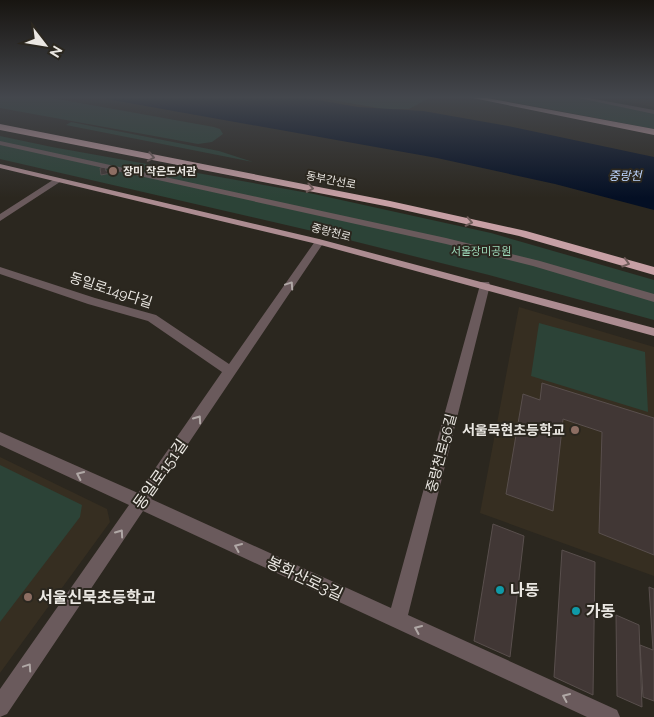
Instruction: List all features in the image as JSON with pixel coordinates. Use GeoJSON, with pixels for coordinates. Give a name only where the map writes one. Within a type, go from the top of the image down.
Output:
{"type":"FeatureCollection","features":[{"type":"Feature","properties":{"kind":"highway","name":"동부간선로"},"geometry":{"type":"LineString","coordinates":[[23,131],[390,204],[512,231],[654,271]]}},
{"type":"Feature","properties":{"kind":"main road","name":"중랑천로"},"geometry":{"type":"LineString","coordinates":[[0,166],[319,242],[485,285],[654,332]]}},
{"type":"Feature","properties":{"kind":"street"},"geometry":{"type":"LineString","coordinates":[[0,143],[446,241],[528,261],[654,298]]}},
{"type":"Feature","properties":{"kind":"street"},"geometry":{"type":"LineString","coordinates":[[0,218],[59,180]]}},
{"type":"Feature","properties":{"kind":"street","name":"동일로151길"},"geometry":{"type":"LineString","coordinates":[[0,707],[319,242]]}},
{"type":"Feature","properties":{"kind":"street","name":"동일로149다길"},"geometry":{"type":"LineString","coordinates":[[0,270],[92,302],[152,318],[182,337],[216,363],[231,371]]}},
{"type":"Feature","properties":{"kind":"street","name":"중랑천로56길"},"geometry":{"type":"LineString","coordinates":[[398,620],[485,285]]}},
{"type":"Feature","properties":{"kind":"street","name":"봉화산로3길"},"geometry":{"type":"LineString","coordinates":[[0,438],[610,717]]}},
{"type":"Feature","properties":{"kind":"shaded area","name":"서울묵현초등학교"},"geometry":{"type":"Polygon","coordinates":[[[519,307],[654,347],[654,576],[480,513],[519,307]]]}},
{"type":"Feature","properties":{"kind":"shaded area","name":"서울신묵초등학교"},"geometry":{"type":"Polygon","coordinates":[[[0,457],[107,509],[110,522],[0,673],[0,457]]]}},
{"type":"Feature","properties":{"kind":"green space"},"geometry":{"type":"Polygon","coordinates":[[[99,131],[119,131],[219,151],[253,162],[99,131]]]}},
{"type":"Feature","properties":{"kind":"green space"},"geometry":{"type":"Polygon","coordinates":[[[129,131],[221,131],[223,134],[212,142],[198,144],[129,131]]]}},
{"type":"Feature","properties":{"kind":"green space","name":"서울장미공원"},"geometry":{"type":"Polygon","coordinates":[[[0,136],[314,194],[491,233],[654,280],[654,320],[489,275],[325,234],[0,159],[0,136]]]}},
{"type":"Feature","properties":{"kind":"green space"},"geometry":{"type":"Polygon","coordinates":[[[539,323],[645,352],[648,412],[531,376],[539,323]]]}},
{"type":"Feature","properties":{"kind":"green space"},"geometry":{"type":"Polygon","coordinates":[[[0,465],[82,505],[80,517],[0,622],[0,465]]]}},
{"type":"Feature","properties":{"kind":"water","name":"중랑천"},"geometry":{"type":"Polygon","coordinates":[[[288,131],[534,131],[654,157],[654,210],[555,184],[437,158],[288,131]]]}},
{"type":"Feature","properties":{"kind":"building","name":"장미 작은도서관"},"geometry":{"type":"Polygon","coordinates":[[[105,167],[106,171],[121,171],[101,175],[100,168],[105,167]]]}},
{"type":"Feature","properties":{"kind":"building"},"geometry":{"type":"Polygon","coordinates":[[[542,383],[654,418],[654,555],[599,533],[602,432],[563,419],[553,511],[506,494],[523,394],[540,400],[542,383]]]}},
{"type":"Feature","properties":{"kind":"building","name":"나동"},"geometry":{"type":"Polygon","coordinates":[[[493,524],[524,536],[510,657],[474,641],[493,524]]]}},
{"type":"Feature","properties":{"kind":"building","name":"가동"},"geometry":{"type":"Polygon","coordinates":[[[562,550],[595,562],[593,695],[554,677],[562,550]]]}},
{"type":"Feature","properties":{"kind":"building"},"geometry":{"type":"Polygon","coordinates":[[[649,587],[654,589],[654,701],[643,697],[640,645],[653,650],[649,587]]]}},
{"type":"Feature","properties":{"kind":"building"},"geometry":{"type":"Polygon","coordinates":[[[616,615],[639,625],[642,707],[617,696],[616,615]]]}},
{"type":"Feature","properties":{"kind":"place","name":"장미 작은도서관"},"geometry":{"type":"Point","coordinates":[113,171]}},
{"type":"Feature","properties":{"kind":"place","name":"서울묵현초등학교"},"geometry":{"type":"Point","coordinates":[575,430]}},
{"type":"Feature","properties":{"kind":"place","name":"나동"},"geometry":{"type":"Point","coordinates":[500,590]}},
{"type":"Feature","properties":{"kind":"place","name":"서울신묵초등학교"},"geometry":{"type":"Point","coordinates":[28,597]}},
{"type":"Feature","properties":{"kind":"place","name":"가동"},"geometry":{"type":"Point","coordinates":[576,611]}}]}
